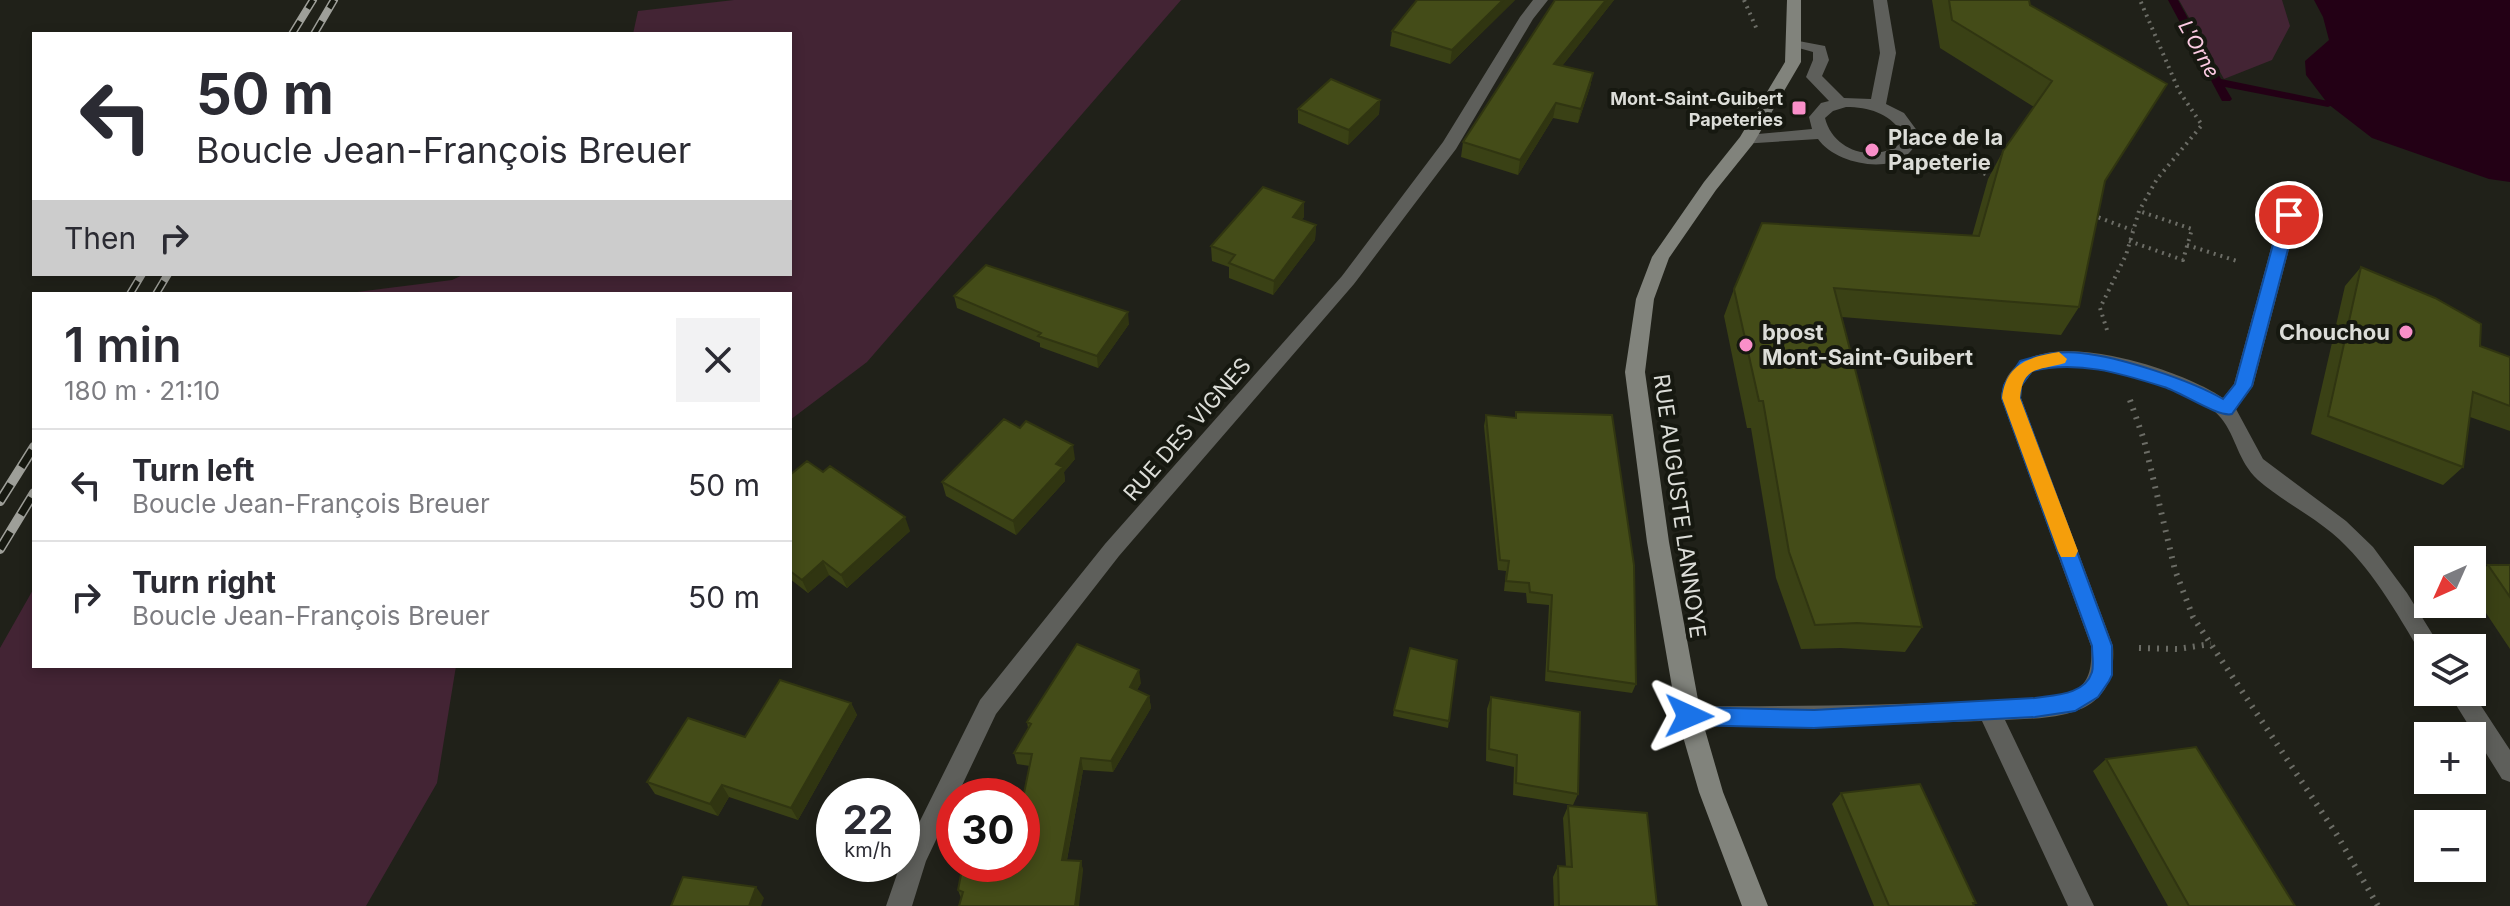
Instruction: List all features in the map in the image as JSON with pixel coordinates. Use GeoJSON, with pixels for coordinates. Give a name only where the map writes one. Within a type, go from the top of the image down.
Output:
{"type":"FeatureCollection","features":[{"type":"Feature","properties":{"kind":"street","name":"RUE DES VIGNES"},"geometry":{"type":"LineString","coordinates":[[899,906],[914,859],[988,707],[1112,550],[1348,280],[1450,145],[1527,17],[1541,0]]}},
{"type":"Feature","properties":{"kind":"street","name":"RUE AUGUSTE LANNOYE"},"geometry":{"type":"LineString","coordinates":[[1755,906],[1711,792],[1689,716],[1658,542],[1635,372],[1645,299],[1661,257],[1747,140],[1793,62],[1794,0]]}},
{"type":"Feature","properties":{"kind":"street"},"geometry":{"type":"LineString","coordinates":[[1878,106],[1888,53],[1880,0]]}},
{"type":"Feature","properties":{"kind":"street"},"geometry":{"type":"LineString","coordinates":[[1793,42],[1820,49],[1821,60],[1814,77],[1839,102]]}},
{"type":"Feature","properties":{"kind":"street"},"geometry":{"type":"LineString","coordinates":[[1747,140],[1778,135],[1820,134],[1841,151],[1870,159],[1897,156],[1909,145],[1910,132],[1903,121],[1878,106],[1839,102],[1825,108],[1817,117],[1820,134]]}},
{"type":"Feature","properties":{"kind":"street"},"geometry":{"type":"LineString","coordinates":[[2225,409],[2243,386],[2289,215]]}},
{"type":"Feature","properties":{"kind":"street"},"geometry":{"type":"LineString","coordinates":[[1689,716],[1814,719],[1988,710],[2075,701],[2091,691],[2102,675],[2102,646],[2011,398],[2021,370],[2038,362],[2071,358],[2118,367],[2196,392],[2225,409],[2254,464],[2280,487],[2340,528],[2371,559],[2421,634]]}},
{"type":"Feature","properties":{"kind":"street"},"geometry":{"type":"LineString","coordinates":[[2468,706],[2510,771]]}},
{"type":"Feature","properties":{"kind":"street"},"geometry":{"type":"LineString","coordinates":[[1988,710],[2081,906]]}},
{"type":"Feature","properties":{"kind":"path"},"geometry":{"type":"LineString","coordinates":[[2140,0],[2179,91],[2202,125],[2157,179],[2139,211],[2126,255],[2100,308],[2144,440],[2175,570],[2193,617],[2337,835],[2378,906]]}},
{"type":"Feature","properties":{"kind":"path"},"geometry":{"type":"LineString","coordinates":[[1909,145],[1998,179]]}},
{"type":"Feature","properties":{"kind":"path"},"geometry":{"type":"LineString","coordinates":[[2129,241],[2183,260],[2192,229],[2139,211]]}},
{"type":"Feature","properties":{"kind":"path"},"geometry":{"type":"LineString","coordinates":[[2087,213],[2132,230]]}},
{"type":"Feature","properties":{"kind":"path"},"geometry":{"type":"LineString","coordinates":[[2187,245],[2275,274]]}},
{"type":"Feature","properties":{"kind":"path"},"geometry":{"type":"LineString","coordinates":[[2177,649],[2211,644]]}},
{"type":"Feature","properties":{"kind":"shaded area"},"geometry":{"type":"Polygon","coordinates":[[[734,0],[1181,0],[867,362],[792,418],[792,292],[357,292],[452,280],[461,276],[792,276],[792,32],[633,32],[638,11],[734,0]]]}},
{"type":"Feature","properties":{"kind":"shaded area"},"geometry":{"type":"Polygon","coordinates":[[[2179,0],[2282,0],[2290,26],[2272,60],[2224,79],[2179,0]]]}},
{"type":"Feature","properties":{"kind":"shaded area"},"geometry":{"type":"Polygon","coordinates":[[[2314,0],[2510,0],[2510,182],[2489,179],[2372,138],[2328,104],[2306,75],[2305,61],[2329,40],[2323,17],[2314,0]]]}},
{"type":"Feature","properties":{"kind":"shaded area"},"geometry":{"type":"Polygon","coordinates":[[[32,592],[32,668],[456,668],[437,783],[366,906],[0,906],[0,648],[32,592]]]}},
{"type":"Feature","properties":{"kind":"building"},"geometry":{"type":"Polygon","coordinates":[[[1417,0],[1503,0],[1452,50],[1392,31],[1417,0]]]}},
{"type":"Feature","properties":{"kind":"building"},"geometry":{"type":"Polygon","coordinates":[[[1555,0],[1606,0],[1554,64],[1593,73],[1581,109],[1556,103],[1520,160],[1463,142],[1555,0]]]}},
{"type":"Feature","properties":{"kind":"building"},"geometry":{"type":"Polygon","coordinates":[[[1949,0],[2029,0],[2030,5],[2167,84],[2105,181],[2079,307],[1834,288],[1922,627],[1857,623],[1815,625],[1789,552],[1763,401],[1759,401],[1734,289],[1762,223],[1979,236],[2003,151],[2052,81],[1952,20],[1949,0]]]}},
{"type":"Feature","properties":{"kind":"building"},"geometry":{"type":"Polygon","coordinates":[[[1331,79],[1380,100],[1349,130],[1298,109],[1331,79]]]}},
{"type":"Feature","properties":{"kind":"building"},"geometry":{"type":"Polygon","coordinates":[[[1263,187],[1304,202],[1293,217],[1316,225],[1274,281],[1229,263],[1235,255],[1211,246],[1263,187]]]}},
{"type":"Feature","properties":{"kind":"building"},"geometry":{"type":"Polygon","coordinates":[[[986,265],[1128,312],[1097,356],[1038,336],[1041,333],[954,296],[986,265]]]}},
{"type":"Feature","properties":{"kind":"building"},"geometry":{"type":"Polygon","coordinates":[[[2361,267],[2435,298],[2481,324],[2480,346],[2510,357],[2510,406],[2473,392],[2463,467],[2328,416],[2361,267]]]}},
{"type":"Feature","properties":{"kind":"building"},"geometry":{"type":"Polygon","coordinates":[[[1516,412],[1612,415],[1634,565],[1636,684],[1548,671],[1552,595],[1530,592],[1529,583],[1506,581],[1509,561],[1500,560],[1486,415],[1516,418],[1516,412]]]}},
{"type":"Feature","properties":{"kind":"building"},"geometry":{"type":"Polygon","coordinates":[[[1004,419],[1020,428],[1026,421],[1073,445],[1056,464],[1063,467],[1013,521],[942,482],[1004,419]]]}},
{"type":"Feature","properties":{"kind":"building"},"geometry":{"type":"Polygon","coordinates":[[[807,461],[823,472],[830,466],[905,517],[841,575],[823,561],[802,580],[792,572],[792,473],[807,461]]]}},
{"type":"Feature","properties":{"kind":"building"},"geometry":{"type":"Polygon","coordinates":[[[2488,565],[2510,565],[2510,597],[2488,565]]]}},
{"type":"Feature","properties":{"kind":"building"},"geometry":{"type":"Polygon","coordinates":[[[1077,644],[1139,670],[1130,687],[1149,696],[1111,761],[1081,758],[1062,860],[1081,861],[1075,906],[959,906],[963,892],[958,890],[960,882],[1040,882],[1040,778],[1027,778],[1032,754],[1014,753],[1031,724],[1027,722],[1077,644]]]}},
{"type":"Feature","properties":{"kind":"building"},"geometry":{"type":"Polygon","coordinates":[[[1410,648],[1457,660],[1449,721],[1394,710],[1410,648]]]}},
{"type":"Feature","properties":{"kind":"building"},"geometry":{"type":"Polygon","coordinates":[[[780,680],[851,703],[791,808],[722,785],[710,804],[647,782],[688,718],[745,737],[780,680]]]}},
{"type":"Feature","properties":{"kind":"building"},"geometry":{"type":"Polygon","coordinates":[[[1491,697],[1580,712],[1578,794],[1516,783],[1517,755],[1489,749],[1491,697]]]}},
{"type":"Feature","properties":{"kind":"building"},"geometry":{"type":"Polygon","coordinates":[[[2196,747],[2295,906],[2189,906],[2106,759],[2196,747]]]}},
{"type":"Feature","properties":{"kind":"building"},"geometry":{"type":"Polygon","coordinates":[[[1920,784],[1976,903],[1973,903],[1974,906],[1889,906],[1841,793],[1920,784]]]}},
{"type":"Feature","properties":{"kind":"building"},"geometry":{"type":"Polygon","coordinates":[[[1568,806],[1647,813],[1657,906],[1559,906],[1558,866],[1572,867],[1568,806]]]}},
{"type":"Feature","properties":{"kind":"building"},"geometry":{"type":"Polygon","coordinates":[[[683,877],[756,887],[749,906],[671,906],[683,877]]]}},
{"type":"Feature","properties":{"kind":"waterway","name":"L'Orne"},"geometry":{"type":"LineString","coordinates":[[2173,0],[2226,99]]}},
{"type":"Feature","properties":{"kind":"waterway"},"geometry":{"type":"LineString","coordinates":[[2217,82],[2328,104]]}},
{"type":"Feature","properties":{"kind":"railway"},"geometry":{"type":"LineString","coordinates":[[293,32],[313,0]]}},
{"type":"Feature","properties":{"kind":"railway"},"geometry":{"type":"LineString","coordinates":[[315,32],[334,0]]}},
{"type":"Feature","properties":{"kind":"railway"},"geometry":{"type":"LineString","coordinates":[[131,292],[141,276]]}},
{"type":"Feature","properties":{"kind":"railway"},"geometry":{"type":"LineString","coordinates":[[157,292],[167,276]]}},
{"type":"Feature","properties":{"kind":"railway"},"geometry":{"type":"LineString","coordinates":[[0,501],[32,450]]}},
{"type":"Feature","properties":{"kind":"railway"},"geometry":{"type":"LineString","coordinates":[[0,549],[32,496]]}},
{"type":"Feature","properties":{"kind":"slow traffic"},"geometry":{"type":"LineString","coordinates":[[2059,359],[2038,362],[2021,370],[2012,385],[2011,398],[2068,551]]}},
{"type":"Feature","properties":{"kind":"place","name":"Mont-Saint-Guibert Papeteries"},"geometry":{"type":"Point","coordinates":[1799,108]}},
{"type":"Feature","properties":{"kind":"place","name":"Place de la Papeterie"},"geometry":{"type":"Point","coordinates":[1872,150]}},
{"type":"Feature","properties":{"kind":"place","name":"Chouchou"},"geometry":{"type":"Point","coordinates":[2406,332]}},
{"type":"Feature","properties":{"kind":"place","name":"bpost Mont-Saint-Guibert"},"geometry":{"type":"Point","coordinates":[1746,345]}},
{"type":"Feature","properties":{"kind":"route"},"geometry":{"type":"LineString","coordinates":[[1689,716],[1814,719],[2035,708],[2083,698],[2102,675],[2102,646],[2011,398],[2012,385],[2026,366],[2052,360],[2081,359],[2144,374],[2196,392],[2225,409],[2243,386],[2289,215]]}}]}
